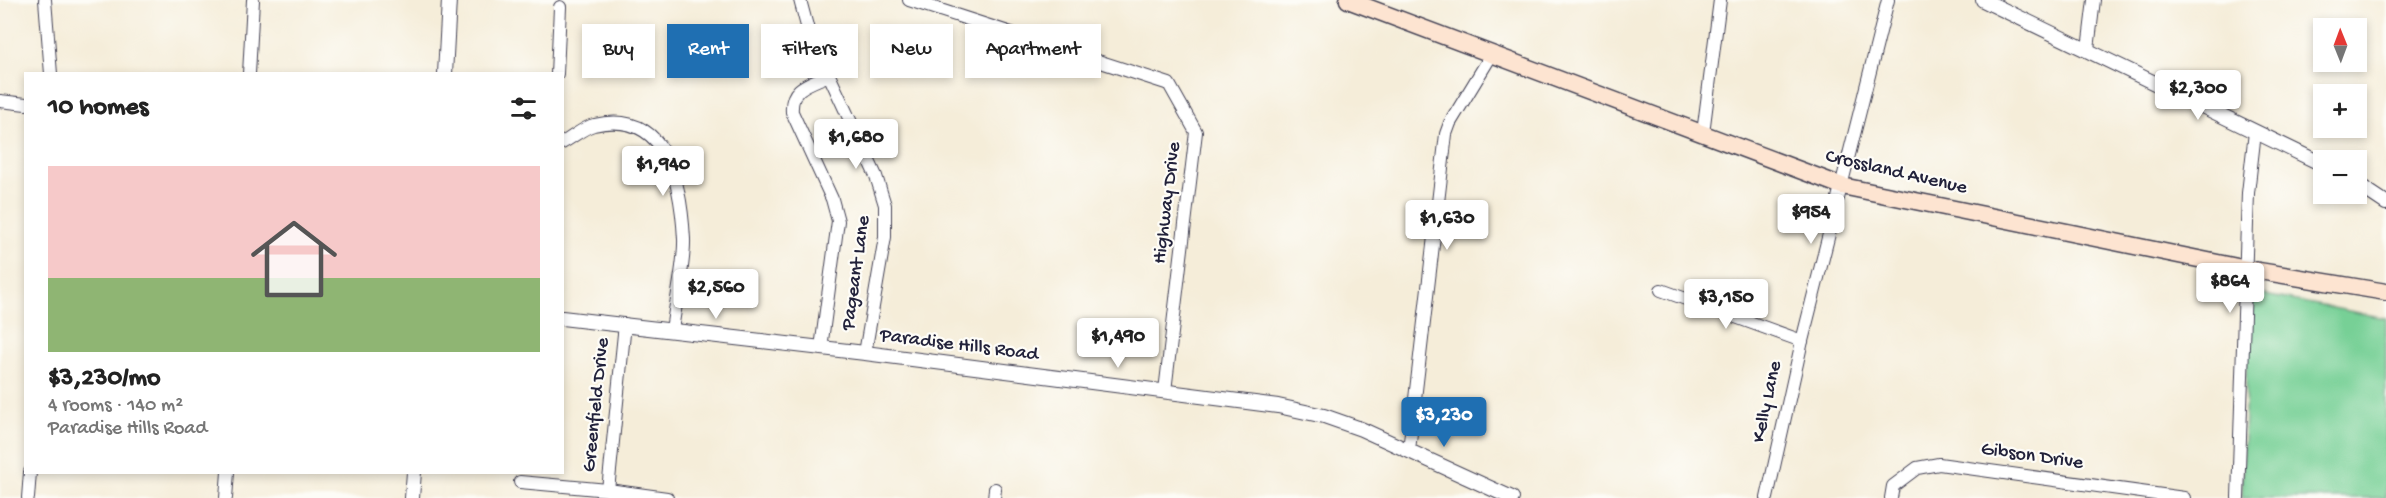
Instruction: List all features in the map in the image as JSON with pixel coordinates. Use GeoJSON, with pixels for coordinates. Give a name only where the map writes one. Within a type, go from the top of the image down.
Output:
{"type":"FeatureCollection","features":[{"type":"Feature","properties":{"kind":"main road","name":"Crossland Avenue"},"geometry":{"type":"LineString","coordinates":[[1348,0],[1842,186],[2247,269],[2386,292]]}},
{"type":"Feature","properties":{"kind":"street"},"geometry":{"type":"LineString","coordinates":[[45,0],[51,72]]}},
{"type":"Feature","properties":{"kind":"street"},"geometry":{"type":"LineString","coordinates":[[249,72],[253,0]]}},
{"type":"Feature","properties":{"kind":"street"},"geometry":{"type":"LineString","coordinates":[[445,72],[449,0]]}},
{"type":"Feature","properties":{"kind":"street","name":"Pageant Lane"},"geometry":{"type":"LineString","coordinates":[[800,0],[806,24]]}},
{"type":"Feature","properties":{"kind":"street","name":"Highway Drive"},"geometry":{"type":"LineString","coordinates":[[909,0],[1169,84],[1196,132],[1165,391]]}},
{"type":"Feature","properties":{"kind":"street"},"geometry":{"type":"LineString","coordinates":[[1703,133],[1720,0]]}},
{"type":"Feature","properties":{"kind":"street","name":"Kelly Lane"},"geometry":{"type":"LineString","coordinates":[[1767,498],[1802,340],[1887,0]]}},
{"type":"Feature","properties":{"kind":"street"},"geometry":{"type":"LineString","coordinates":[[1983,0],[2313,160]]}},
{"type":"Feature","properties":{"kind":"street"},"geometry":{"type":"LineString","coordinates":[[2088,49],[2094,0]]}},
{"type":"Feature","properties":{"kind":"street"},"geometry":{"type":"LineString","coordinates":[[557,72],[560,7]]}},
{"type":"Feature","properties":{"kind":"street"},"geometry":{"type":"LineString","coordinates":[[1409,450],[1446,135],[1450,123],[1492,54]]}},
{"type":"Feature","properties":{"kind":"street"},"geometry":{"type":"LineString","coordinates":[[821,348],[838,221],[832,200],[792,112],[791,103],[794,95],[800,89],[823,78]]}},
{"type":"Feature","properties":{"kind":"street","name":"Pageant Lane"},"geometry":{"type":"LineString","coordinates":[[830,78],[876,176],[885,205],[885,237],[865,353]]}},
{"type":"Feature","properties":{"kind":"street"},"geometry":{"type":"LineString","coordinates":[[0,101],[24,104]]}},
{"type":"Feature","properties":{"kind":"street"},"geometry":{"type":"LineString","coordinates":[[564,142],[593,125],[616,123],[642,128],[662,145],[672,166],[684,241],[672,331]]}},
{"type":"Feature","properties":{"kind":"street"},"geometry":{"type":"LineString","coordinates":[[2238,498],[2248,193],[2255,132]]}},
{"type":"Feature","properties":{"kind":"street"},"geometry":{"type":"LineString","coordinates":[[2367,190],[2386,203]]}},
{"type":"Feature","properties":{"kind":"street"},"geometry":{"type":"LineString","coordinates":[[1661,290],[1802,340]]}},
{"type":"Feature","properties":{"kind":"street","name":"Paradise Hills Road"},"geometry":{"type":"LineString","coordinates":[[564,318],[865,353],[1278,406],[1324,416],[1409,450],[1512,498]]}},
{"type":"Feature","properties":{"kind":"street","name":"Greenfield Drive"},"geometry":{"type":"LineString","coordinates":[[608,490],[625,324]]}},
{"type":"Feature","properties":{"kind":"street","name":"Gibson Drive"},"geometry":{"type":"LineString","coordinates":[[1891,498],[1893,486],[1917,468],[1939,464],[2184,498]]}},
{"type":"Feature","properties":{"kind":"street"},"geometry":{"type":"LineString","coordinates":[[28,498],[30,474]]}},
{"type":"Feature","properties":{"kind":"street"},"geometry":{"type":"LineString","coordinates":[[226,498],[228,474]]}},
{"type":"Feature","properties":{"kind":"street"},"geometry":{"type":"LineString","coordinates":[[412,498],[414,474]]}},
{"type":"Feature","properties":{"kind":"street","name":"Greenfield Drive"},"geometry":{"type":"LineString","coordinates":[[520,482],[667,498]]}},
{"type":"Feature","properties":{"kind":"green space"},"geometry":{"type":"Polygon","coordinates":[[[2249,292],[2386,318],[2386,498],[2242,498],[2249,292]]]}}]}
